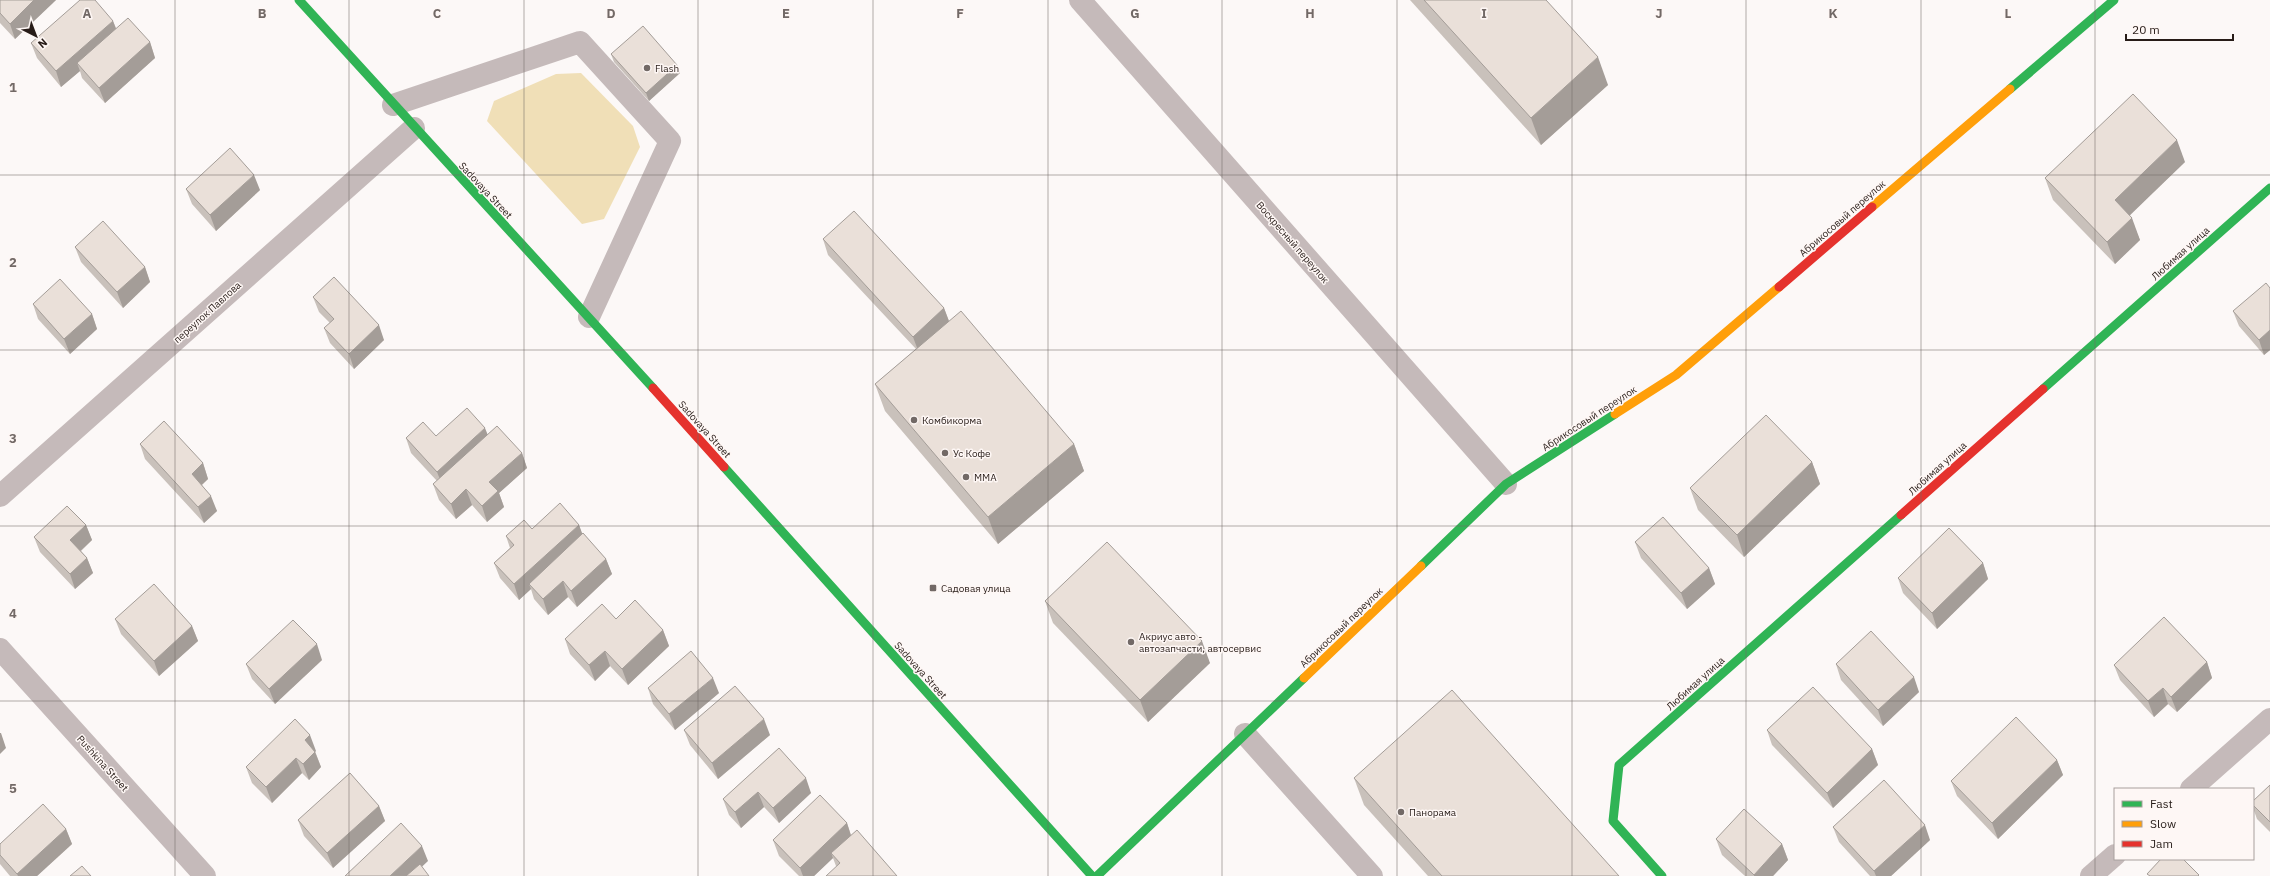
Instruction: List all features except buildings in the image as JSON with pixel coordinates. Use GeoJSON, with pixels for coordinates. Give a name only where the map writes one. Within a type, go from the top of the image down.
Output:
{"type":"FeatureCollection","features":[{"type":"Feature","properties":{"kind":"street","name":"Sadovaya Street"},"geometry":{"type":"LineString","coordinates":[[298,0],[589,318],[1092,876]]}},
{"type":"Feature","properties":{"kind":"street","name":"Воскресный переулок"},"geometry":{"type":"LineString","coordinates":[[1080,0],[1506,484]]}},
{"type":"Feature","properties":{"kind":"street","name":"Абрикосовый переулок"},"geometry":{"type":"LineString","coordinates":[[1097,876],[1506,484],[1676,375],[2114,0]]}},
{"type":"Feature","properties":{"kind":"street"},"geometry":{"type":"LineString","coordinates":[[393,105],[580,42],[670,141],[589,318]]}},
{"type":"Feature","properties":{"kind":"street","name":"переулок Павлова"},"geometry":{"type":"LineString","coordinates":[[0,496],[414,128]]}},
{"type":"Feature","properties":{"kind":"street","name":"Любимая улица"},"geometry":{"type":"LineString","coordinates":[[1662,876],[1613,821],[1619,765],[2270,188]]}},
{"type":"Feature","properties":{"kind":"street","name":"Pushkina Street"},"geometry":{"type":"LineString","coordinates":[[0,649],[205,876]]}},
{"type":"Feature","properties":{"kind":"street"},"geometry":{"type":"LineString","coordinates":[[2191,788],[2270,719]]}},
{"type":"Feature","properties":{"kind":"street"},"geometry":{"type":"LineString","coordinates":[[1246,734],[1372,876]]}},
{"type":"Feature","properties":{"kind":"street"},"geometry":{"type":"LineString","coordinates":[[2091,876],[2114,856]]}},
{"type":"Feature","properties":{"kind":"shaded area"},"geometry":{"type":"Polygon","coordinates":[[[581,73],[633,126],[640,147],[604,219],[582,224],[487,121],[494,101],[556,74],[581,73]]]}},
{"type":"Feature","properties":{"kind":"traffic: fast"},"geometry":{"type":"LineString","coordinates":[[299,0],[653,388]]}},
{"type":"Feature","properties":{"kind":"traffic: fast"},"geometry":{"type":"LineString","coordinates":[[2010,89],[2114,0]]}},
{"type":"Feature","properties":{"kind":"traffic: fast"},"geometry":{"type":"LineString","coordinates":[[2043,389],[2270,188]]}},
{"type":"Feature","properties":{"kind":"traffic: fast"},"geometry":{"type":"LineString","coordinates":[[1421,566],[1506,484],[1615,414]]}},
{"type":"Feature","properties":{"kind":"traffic: fast"},"geometry":{"type":"LineString","coordinates":[[724,467],[1092,876]]}},
{"type":"Feature","properties":{"kind":"traffic: fast"},"geometry":{"type":"LineString","coordinates":[[1662,876],[1613,821],[1619,765],[1901,515]]}},
{"type":"Feature","properties":{"kind":"traffic: fast"},"geometry":{"type":"LineString","coordinates":[[1097,876],[1304,678]]}},
{"type":"Feature","properties":{"kind":"traffic: slow"},"geometry":{"type":"LineString","coordinates":[[1872,207],[2010,89]]}},
{"type":"Feature","properties":{"kind":"traffic: slow"},"geometry":{"type":"LineString","coordinates":[[1615,414],[1676,375],[1779,287]]}},
{"type":"Feature","properties":{"kind":"traffic: slow"},"geometry":{"type":"LineString","coordinates":[[1304,678],[1421,566]]}},
{"type":"Feature","properties":{"kind":"traffic: jam"},"geometry":{"type":"LineString","coordinates":[[1779,287],[1872,207]]}},
{"type":"Feature","properties":{"kind":"traffic: jam"},"geometry":{"type":"LineString","coordinates":[[653,388],[724,467]]}},
{"type":"Feature","properties":{"kind":"traffic: jam"},"geometry":{"type":"LineString","coordinates":[[1901,515],[2043,389]]}},
{"type":"Feature","properties":{"kind":"place","name":"Flash"},"geometry":{"type":"Point","coordinates":[647,68]}},
{"type":"Feature","properties":{"kind":"place","name":"Комбикорма"},"geometry":{"type":"Point","coordinates":[914,420]}},
{"type":"Feature","properties":{"kind":"place","name":"Ус Кофе"},"geometry":{"type":"Point","coordinates":[945,453]}},
{"type":"Feature","properties":{"kind":"place","name":"ММА"},"geometry":{"type":"Point","coordinates":[966,477]}},
{"type":"Feature","properties":{"kind":"place","name":"Садовая улица"},"geometry":{"type":"Point","coordinates":[933,588]}},
{"type":"Feature","properties":{"kind":"place","name":"Акриус авто - автозапчасти, автосервис"},"geometry":{"type":"Point","coordinates":[1131,642]}},
{"type":"Feature","properties":{"kind":"place","name":"Панорама"},"geometry":{"type":"Point","coordinates":[1401,812]}}]}
